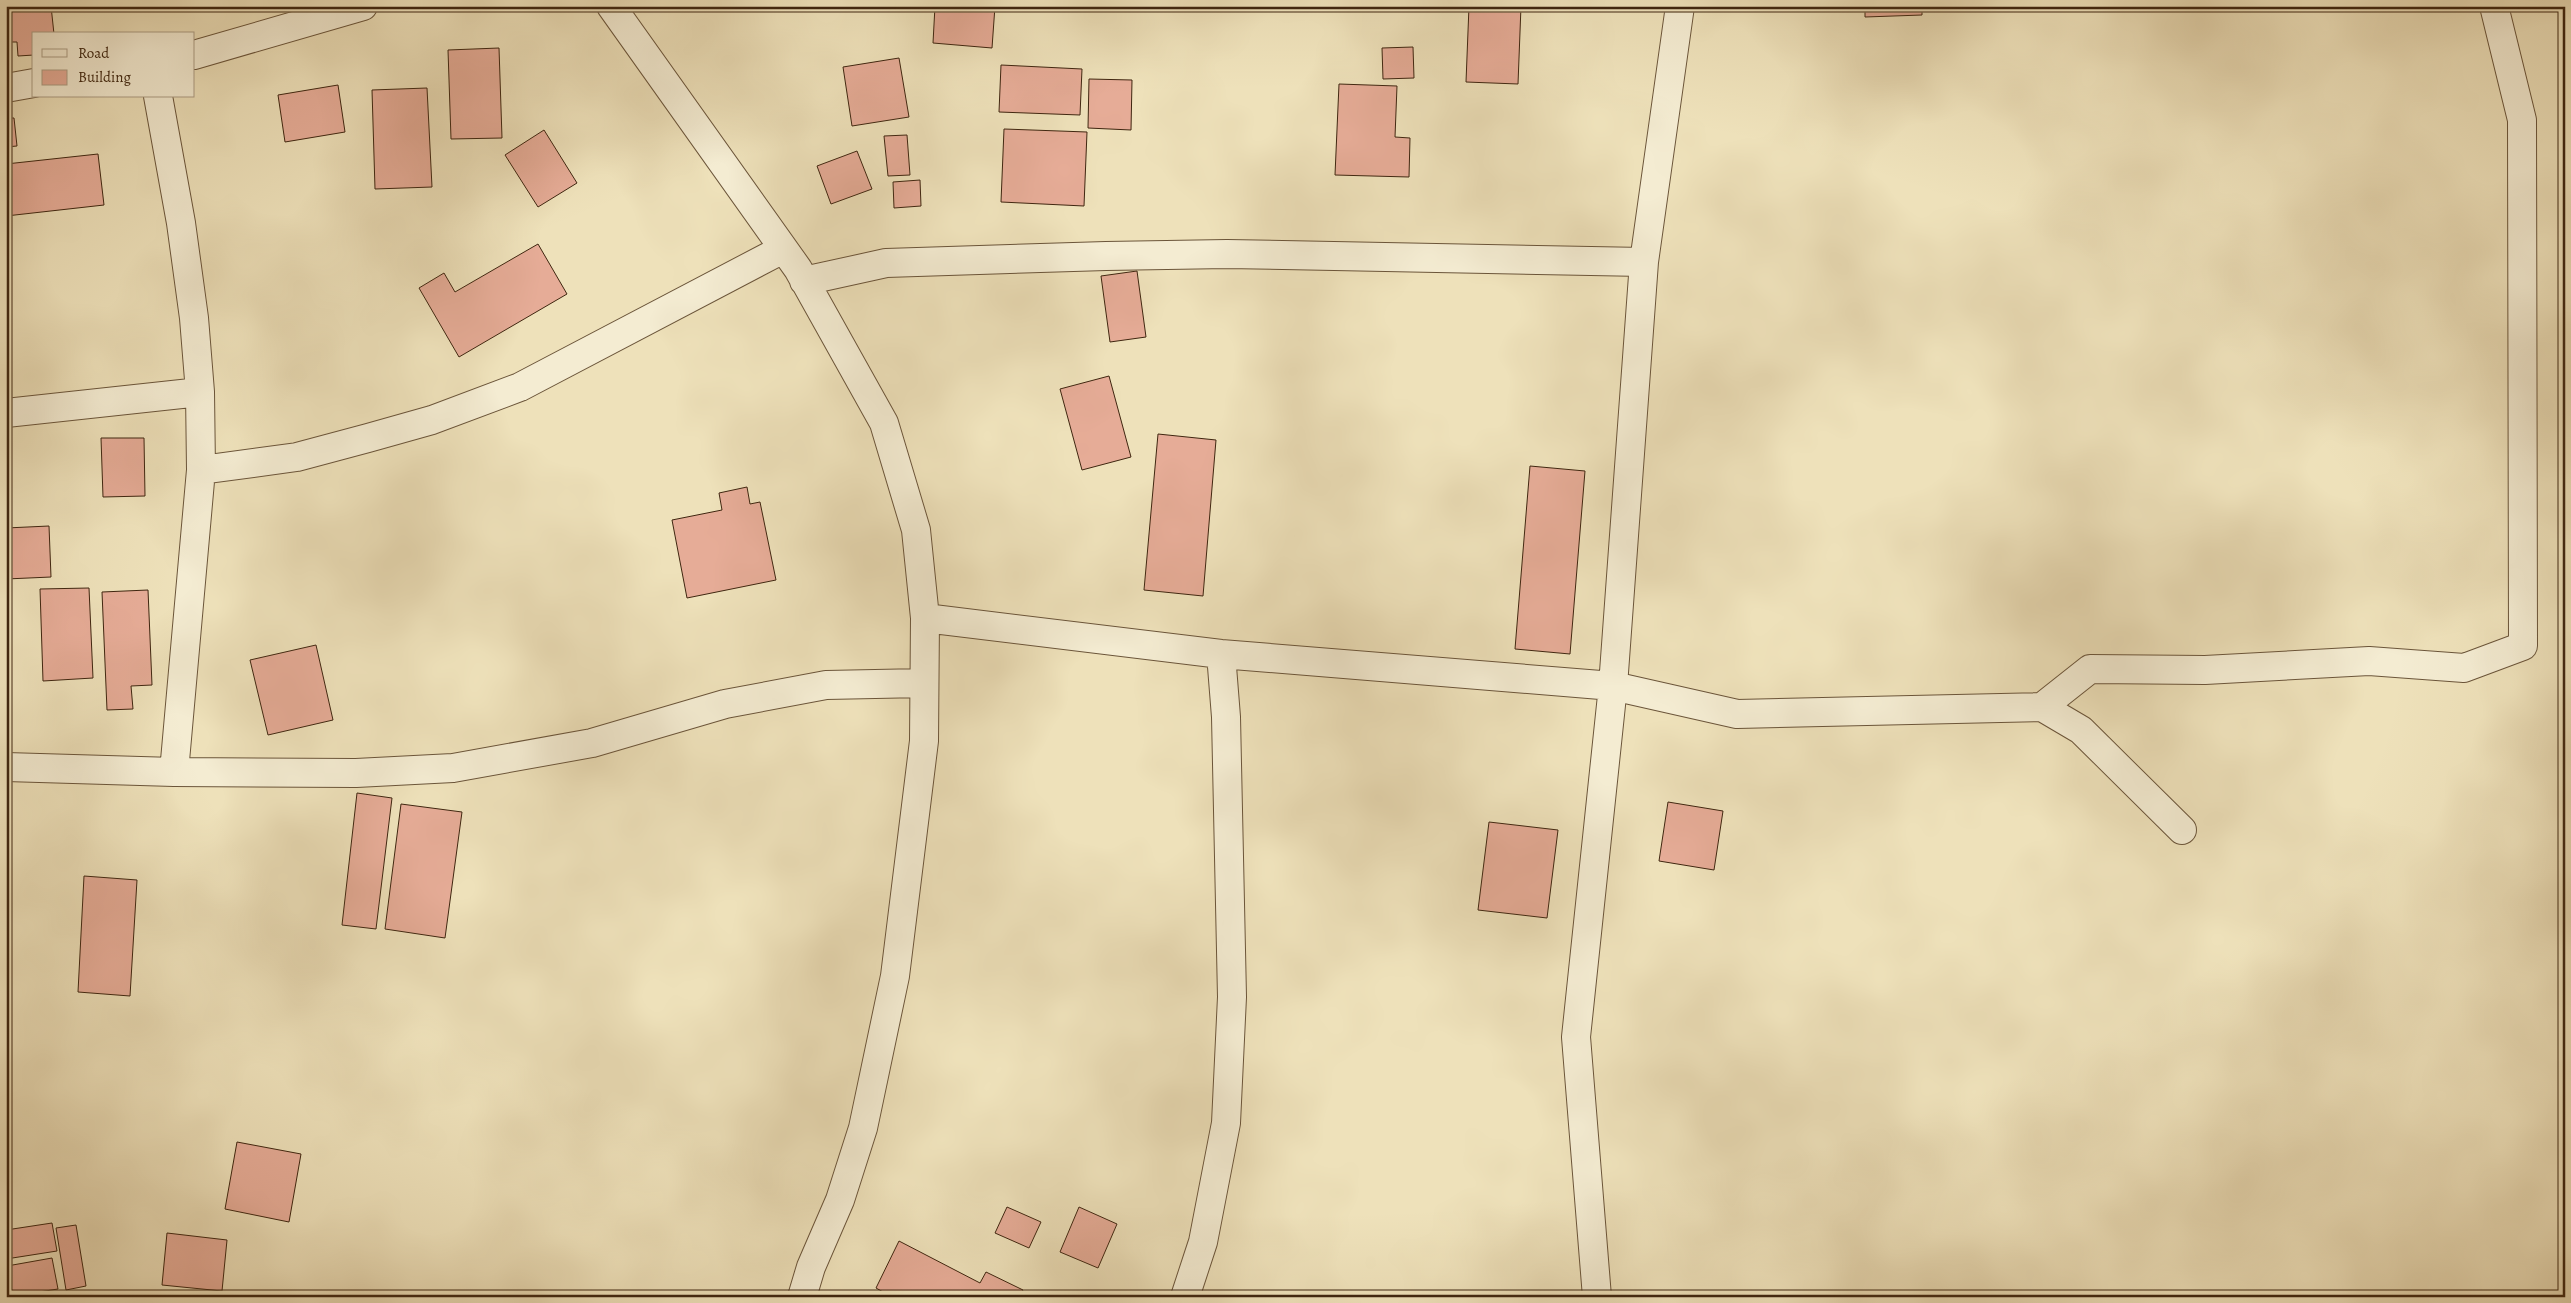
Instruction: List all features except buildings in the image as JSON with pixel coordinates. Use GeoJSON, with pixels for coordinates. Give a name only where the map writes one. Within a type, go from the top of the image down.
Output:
{"type":"FeatureCollection","features":[{"type":"Feature","properties":{"kind":"street"},"geometry":{"type":"LineString","coordinates":[[195,55],[363,6]]}},
{"type":"Feature","properties":{"kind":"street"},"geometry":{"type":"LineString","coordinates":[[610,6],[804,281],[884,423],[916,530],[925,618],[924,741],[895,976],[863,1128],[840,1200],[811,1268],[802,1297]]}},
{"type":"Feature","properties":{"kind":"street"},"geometry":{"type":"LineString","coordinates":[[1597,1297],[1576,1038],[1613,686],[1644,262],[1680,6]]}},
{"type":"Feature","properties":{"kind":"street"},"geometry":{"type":"LineString","coordinates":[[2042,707],[2090,669],[2205,670],[2370,661],[2464,668],[2523,646],[2522,120],[2494,6]]}},
{"type":"Feature","properties":{"kind":"street"},"geometry":{"type":"LineString","coordinates":[[6,88],[32,83]]}},
{"type":"Feature","properties":{"kind":"street"},"geometry":{"type":"LineString","coordinates":[[158,98],[181,223],[194,318],[200,392],[201,470],[174,772]]}},
{"type":"Feature","properties":{"kind":"street"},"geometry":{"type":"LineString","coordinates":[[201,470],[297,457],[432,420],[520,387],[783,249]]}},
{"type":"Feature","properties":{"kind":"street"},"geometry":{"type":"LineString","coordinates":[[804,281],[886,263],[1086,256],[1227,254],[1644,262]]}},
{"type":"Feature","properties":{"kind":"street"},"geometry":{"type":"LineString","coordinates":[[6,413],[200,392]]}},
{"type":"Feature","properties":{"kind":"street"},"geometry":{"type":"LineString","coordinates":[[925,618],[1222,654],[1613,686],[1737,714],[2042,707],[2081,730],[2182,830]]}},
{"type":"Feature","properties":{"kind":"street"},"geometry":{"type":"LineString","coordinates":[[1185,1297],[1203,1242],[1226,1123],[1232,997],[1226,717],[1222,654]]}},
{"type":"Feature","properties":{"kind":"street"},"geometry":{"type":"LineString","coordinates":[[6,767],[174,772],[356,773],[453,768],[592,743],[725,704],[817,686],[924,683]]}}]}
